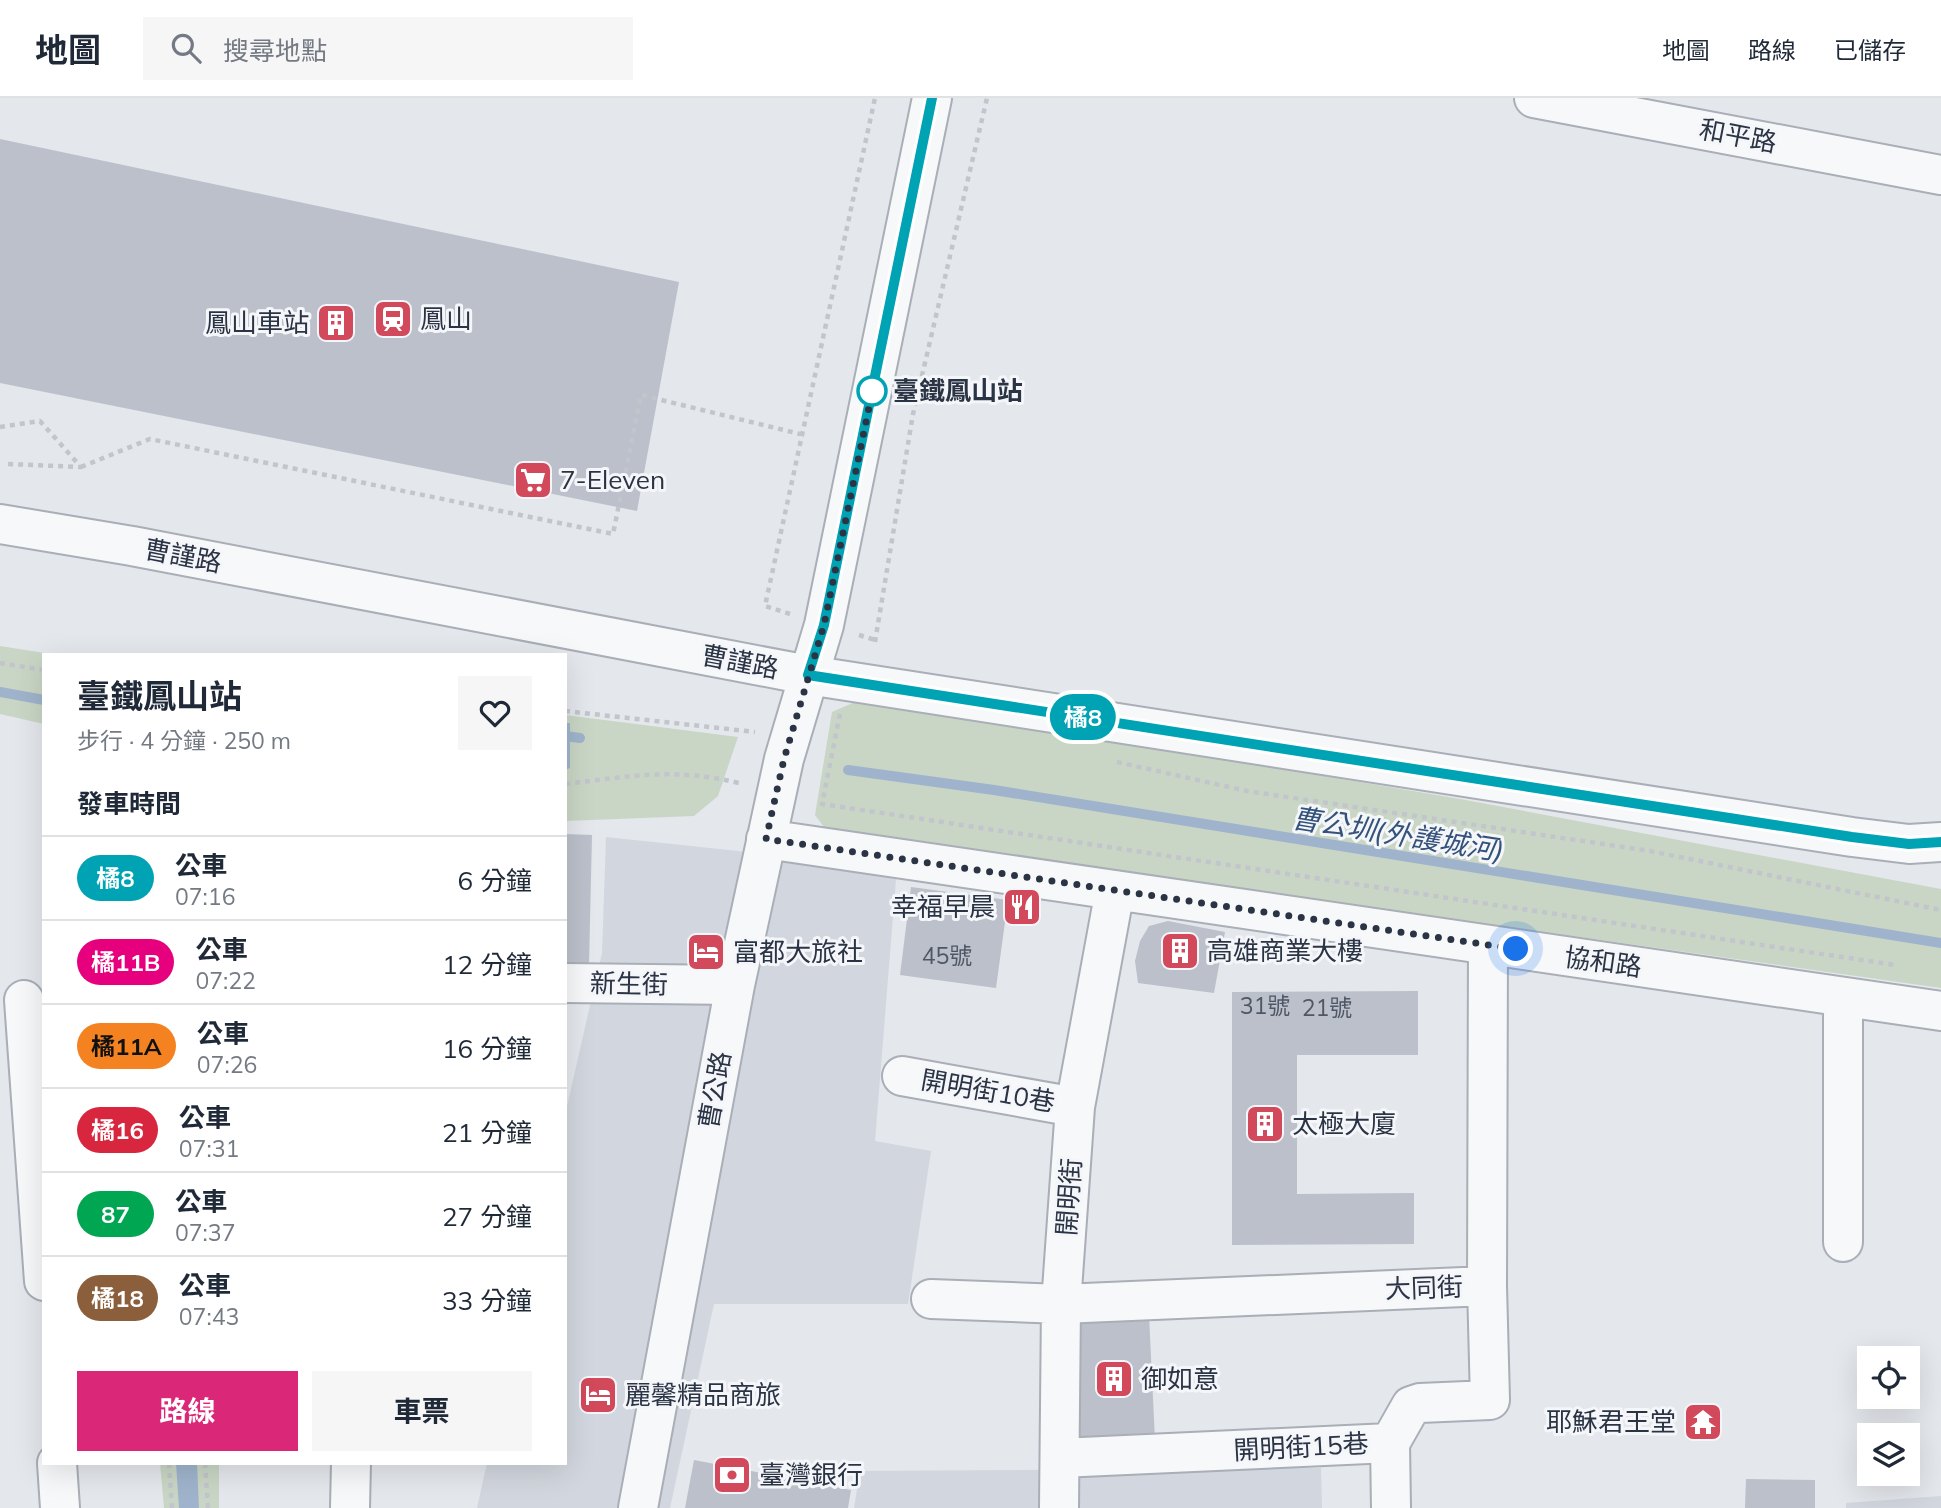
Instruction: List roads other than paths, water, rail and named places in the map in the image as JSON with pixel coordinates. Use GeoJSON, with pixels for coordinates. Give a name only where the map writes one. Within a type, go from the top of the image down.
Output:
{"type":"FeatureCollection","features":[{"type":"Feature","properties":{"kind":"street","name":"曹公路"},"geometry":{"type":"LineString","coordinates":[[638,1508],[735,985],[790,736],[824,625],[932,98]]}},
{"type":"Feature","properties":{"kind":"street","name":"和平路"},"geometry":{"type":"LineString","coordinates":[[1534,98],[1941,175]]}},
{"type":"Feature","properties":{"kind":"street","name":"曹謹路"},"geometry":{"type":"LineString","coordinates":[[0,524],[132,546],[808,675],[1852,837],[1909,844],[1941,842]]}},
{"type":"Feature","properties":{"kind":"street","name":"協和路"},"geometry":{"type":"LineString","coordinates":[[766,839],[1941,1011]]}},
{"type":"Feature","properties":{"kind":"street","name":"開明街"},"geometry":{"type":"LineString","coordinates":[[1059,1508],[1061,1304],[1075,1107],[1115,890]]}},
{"type":"Feature","properties":{"kind":"street","name":"大同街"},"geometry":{"type":"LineString","coordinates":[[931,1299],[1061,1304],[1487,1286],[1488,945]]}},
{"type":"Feature","properties":{"kind":"street","name":"新生街"},"geometry":{"type":"LineString","coordinates":[[567,983],[735,985]]}},
{"type":"Feature","properties":{"kind":"street"},"geometry":{"type":"LineString","coordinates":[[1843,997],[1843,1242]]}},
{"type":"Feature","properties":{"kind":"street"},"geometry":{"type":"LineString","coordinates":[[23,1000],[42,1254]]}},
{"type":"Feature","properties":{"kind":"street","name":"開明街10巷"},"geometry":{"type":"LineString","coordinates":[[902,1076],[1075,1107]]}},
{"type":"Feature","properties":{"kind":"street","name":"開明街15巷"},"geometry":{"type":"LineString","coordinates":[[1060,1458],[1390,1443],[1411,1406],[1420,1403],[1490,1400],[1487,1286]]}},
{"type":"Feature","properties":{"kind":"street"},"geometry":{"type":"LineString","coordinates":[[1390,1443],[1391,1508]]}},
{"type":"Feature","properties":{"kind":"street"},"geometry":{"type":"LineString","coordinates":[[57,1465],[60,1508]]}},
{"type":"Feature","properties":{"kind":"street"},"geometry":{"type":"LineString","coordinates":[[350,1508],[351,1465]]}},
{"type":"Feature","properties":{"kind":"water"},"geometry":{"type":"Polygon","coordinates":[[[567,723],[570,723],[570,768],[567,769],[567,723]]]}},
{"type":"Feature","properties":{"kind":"water"},"geometry":{"type":"Polygon","coordinates":[[[176,1465],[197,1465],[199,1508],[179,1508],[176,1465]]]}},
{"type":"Feature","properties":{"kind":"waterway"},"geometry":{"type":"LineString","coordinates":[[0,692],[42,700]]}},
{"type":"Feature","properties":{"kind":"waterway","name":"曹公圳(外護城河)"},"geometry":{"type":"LineString","coordinates":[[567,736],[580,738]]}},
{"type":"Feature","properties":{"kind":"waterway","name":"曹公圳(外護城河)"},"geometry":{"type":"LineString","coordinates":[[848,770],[994,790],[1941,943]]}},
{"type":"Feature","properties":{"kind":"place","name":"鳳山"},"geometry":{"type":"Point","coordinates":[393,319]}},
{"type":"Feature","properties":{"kind":"place","name":"鳳山車站"},"geometry":{"type":"Point","coordinates":[336,323]}},
{"type":"Feature","properties":{"kind":"place","name":"臺鐵鳳山站"},"geometry":{"type":"Point","coordinates":[872,391]}},
{"type":"Feature","properties":{"kind":"place","name":"7-Eleven"},"geometry":{"type":"Point","coordinates":[533,480]}},
{"type":"Feature","properties":{"kind":"place","name":"幸福早晨"},"geometry":{"type":"Point","coordinates":[1022,907]}},
{"type":"Feature","properties":{"kind":"place","name":"高雄商業大樓"},"geometry":{"type":"Point","coordinates":[1180,951]}},
{"type":"Feature","properties":{"kind":"place","name":"富都大旅社"},"geometry":{"type":"Point","coordinates":[706,952]}},
{"type":"Feature","properties":{"kind":"place","name":"太極大廈"},"geometry":{"type":"Point","coordinates":[1265,1124]}},
{"type":"Feature","properties":{"kind":"place","name":"御如意"},"geometry":{"type":"Point","coordinates":[1114,1379]}},
{"type":"Feature","properties":{"kind":"place","name":"麗馨精品商旅"},"geometry":{"type":"Point","coordinates":[598,1395]}},
{"type":"Feature","properties":{"kind":"place","name":"耶穌君王堂"},"geometry":{"type":"Point","coordinates":[1703,1422]}},
{"type":"Feature","properties":{"kind":"place","name":"臺灣銀行"},"geometry":{"type":"Point","coordinates":[732,1475]}}]}
